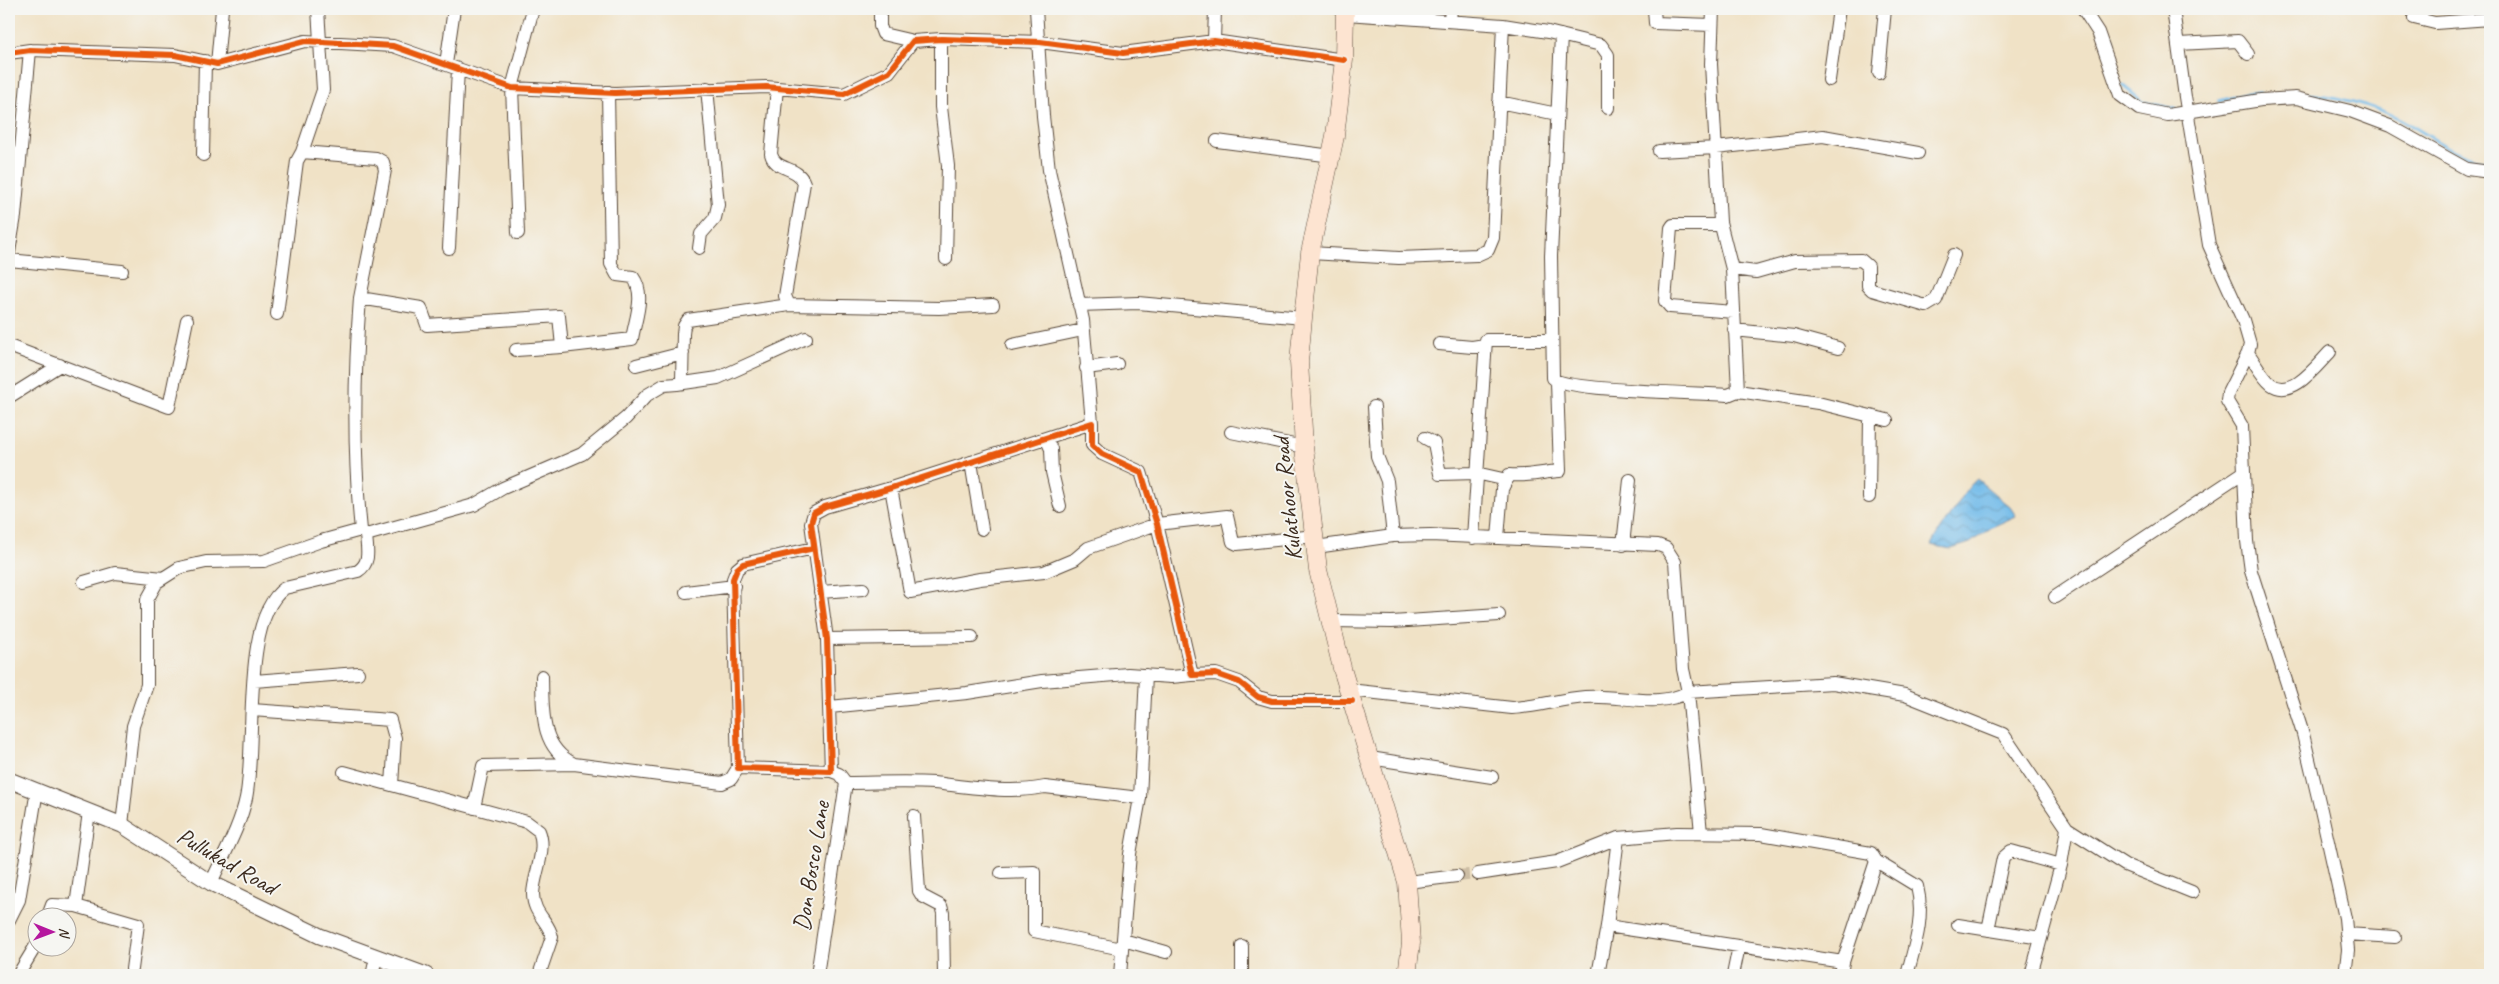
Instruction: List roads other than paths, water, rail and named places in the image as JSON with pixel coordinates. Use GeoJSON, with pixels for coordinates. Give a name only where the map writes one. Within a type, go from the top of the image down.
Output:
{"type":"FeatureCollection","features":[{"type":"Feature","properties":{"kind":"main road","name":"Kulathoor Road"},"geometry":{"type":"LineString","coordinates":[[1346,11],[1344,60],[1332,156],[1310,253],[1303,318],[1300,362],[1304,447],[1318,570],[1350,696],[1407,882],[1411,942],[1407,975]]}},
{"type":"Feature","properties":{"kind":"street"},"geometry":{"type":"LineString","coordinates":[[203,155],[211,63],[222,9]]}},
{"type":"Feature","properties":{"kind":"street"},"geometry":{"type":"LineString","coordinates":[[277,314],[297,161],[302,152],[323,90],[318,9]]}},
{"type":"Feature","properties":{"kind":"street"},"geometry":{"type":"LineString","coordinates":[[449,248],[454,9]]}},
{"type":"Feature","properties":{"kind":"street"},"geometry":{"type":"LineString","coordinates":[[518,233],[512,88],[533,9]]}},
{"type":"Feature","properties":{"kind":"street"},"geometry":{"type":"LineString","coordinates":[[880,9],[883,34],[913,41],[941,39],[1040,42],[1123,53],[1214,41],[1344,60]]}},
{"type":"Feature","properties":{"kind":"street"},"geometry":{"type":"LineString","coordinates":[[1036,9],[1040,42],[1043,116],[1049,170],[1083,330],[1092,423],[1092,445],[1102,454],[1141,472],[1156,524],[1192,674]]}},
{"type":"Feature","properties":{"kind":"street"},"geometry":{"type":"LineString","coordinates":[[1214,41],[1215,9]]}},
{"type":"Feature","properties":{"kind":"street"},"geometry":{"type":"LineString","coordinates":[[1654,9],[1655,23],[1712,25]]}},
{"type":"Feature","properties":{"kind":"street"},"geometry":{"type":"LineString","coordinates":[[1713,9],[1711,64],[1720,222],[1732,269],[1738,391]]}},
{"type":"Feature","properties":{"kind":"street"},"geometry":{"type":"LineString","coordinates":[[1828,80],[1839,9]]}},
{"type":"Feature","properties":{"kind":"street"},"geometry":{"type":"LineString","coordinates":[[1879,74],[1885,9]]}},
{"type":"Feature","properties":{"kind":"street"},"geometry":{"type":"LineString","coordinates":[[2083,9],[2098,32],[2120,95],[2139,109],[2168,115],[2261,100],[2296,98],[2350,111],[2390,126],[2467,169],[2490,172]]}},
{"type":"Feature","properties":{"kind":"street"},"geometry":{"type":"LineString","coordinates":[[2173,9],[2184,97],[2209,245],[2243,320],[2250,344],[2248,353],[2228,393],[2226,401],[2242,426],[2246,541],[2251,571],[2302,734],[2345,918],[2348,950],[2345,975]]}},
{"type":"Feature","properties":{"kind":"street"},"geometry":{"type":"LineString","coordinates":[[2416,9],[2414,18],[2435,23],[2490,19]]}},
{"type":"Feature","properties":{"kind":"street"},"geometry":{"type":"LineString","coordinates":[[1346,11],[1450,15],[1561,35],[1600,45],[1608,55],[1608,108]]}},
{"type":"Feature","properties":{"kind":"street"},"geometry":{"type":"LineString","coordinates":[[1310,253],[1399,258],[1478,255],[1488,250],[1493,238],[1503,25]]}},
{"type":"Feature","properties":{"kind":"street"},"geometry":{"type":"LineString","coordinates":[[1498,538],[1502,489],[1509,475],[1528,477],[1545,472],[1560,471],[1556,382],[1551,370],[1551,340],[1552,256],[1561,35]]}},
{"type":"Feature","properties":{"kind":"street"},"geometry":{"type":"LineString","coordinates":[[941,39],[941,107],[948,166],[946,258]]}},
{"type":"Feature","properties":{"kind":"street"},"geometry":{"type":"LineString","coordinates":[[9,53],[30,50],[175,55],[211,63],[305,41],[393,46],[512,88],[608,92],[706,88],[777,88],[844,94],[889,72],[913,41]]}},
{"type":"Feature","properties":{"kind":"street"},"geometry":{"type":"LineString","coordinates":[[2178,44],[2238,41],[2248,54]]}},
{"type":"Feature","properties":{"kind":"street"},"geometry":{"type":"LineString","coordinates":[[9,252],[15,216],[30,50]]}},
{"type":"Feature","properties":{"kind":"street"},"geometry":{"type":"LineString","coordinates":[[699,248],[701,234],[715,218],[718,205],[706,88]]}},
{"type":"Feature","properties":{"kind":"street"},"geometry":{"type":"LineString","coordinates":[[777,88],[771,154],[773,160],[778,164],[797,172],[804,183],[785,296],[789,305]]}},
{"type":"Feature","properties":{"kind":"street"},"geometry":{"type":"LineString","coordinates":[[516,350],[632,339],[639,312],[638,284],[633,277],[617,275],[611,264],[608,92]]}},
{"type":"Feature","properties":{"kind":"street"},"geometry":{"type":"LineString","coordinates":[[1499,102],[1557,114]]}},
{"type":"Feature","properties":{"kind":"street"},"geometry":{"type":"LineString","coordinates":[[1659,151],[1716,148],[1823,136],[1918,153]]}},
{"type":"Feature","properties":{"kind":"street"},"geometry":{"type":"LineString","coordinates":[[1217,141],[1332,156]]}},
{"type":"Feature","properties":{"kind":"street"},"geometry":{"type":"LineString","coordinates":[[211,883],[247,798],[254,681],[259,635],[269,604],[277,593],[294,585],[358,571],[367,560],[356,483],[354,369],[360,298],[385,170],[383,162],[376,158],[302,152]]}},
{"type":"Feature","properties":{"kind":"street"},"geometry":{"type":"LineString","coordinates":[[1720,222],[1717,224],[1677,223],[1671,228],[1665,301],[1670,307],[1734,312]]}},
{"type":"Feature","properties":{"kind":"street"},"geometry":{"type":"LineString","coordinates":[[1732,269],[1756,272],[1794,260],[1861,260],[1868,266],[1868,286],[1872,290],[1926,306],[1936,300],[1954,256]]}},
{"type":"Feature","properties":{"kind":"street"},"geometry":{"type":"LineString","coordinates":[[9,260],[122,271]]}},
{"type":"Feature","properties":{"kind":"street"},"geometry":{"type":"LineString","coordinates":[[360,298],[420,308],[427,325],[559,316],[562,347]]}},
{"type":"Feature","properties":{"kind":"street"},"geometry":{"type":"LineString","coordinates":[[1079,305],[1138,304],[1303,318]]}},
{"type":"Feature","properties":{"kind":"street"},"geometry":{"type":"LineString","coordinates":[[677,384],[682,380],[682,334],[688,320],[789,305],[939,308],[993,305]]}},
{"type":"Feature","properties":{"kind":"street"},"geometry":{"type":"LineString","coordinates":[[9,346],[169,407],[186,320]]}},
{"type":"Feature","properties":{"kind":"street"},"geometry":{"type":"LineString","coordinates":[[1012,345],[1083,330]]}},
{"type":"Feature","properties":{"kind":"street"},"geometry":{"type":"LineString","coordinates":[[1734,330],[1794,336],[1838,348]]}},
{"type":"Feature","properties":{"kind":"street"},"geometry":{"type":"LineString","coordinates":[[122,825],[133,726],[147,685],[147,600],[157,582],[179,568],[206,562],[264,561],[320,541],[474,505],[503,488],[582,454],[626,418],[647,395],[664,385],[718,378],[806,338]]}},
{"type":"Feature","properties":{"kind":"street"},"geometry":{"type":"LineString","coordinates":[[1473,538],[1486,340],[1551,340]]}},
{"type":"Feature","properties":{"kind":"street"},"geometry":{"type":"LineString","coordinates":[[1439,344],[1472,347],[1485,344]]}},
{"type":"Feature","properties":{"kind":"street"},"geometry":{"type":"LineString","coordinates":[[2248,353],[2271,384],[2282,389],[2294,387],[2330,352]]}},
{"type":"Feature","properties":{"kind":"street"},"geometry":{"type":"LineString","coordinates":[[636,365],[683,353]]}},
{"type":"Feature","properties":{"kind":"street"},"geometry":{"type":"LineString","coordinates":[[1086,368],[1117,364]]}},
{"type":"Feature","properties":{"kind":"street"},"geometry":{"type":"LineString","coordinates":[[9,397],[60,365]]}},
{"type":"Feature","properties":{"kind":"street"},"geometry":{"type":"LineString","coordinates":[[1556,382],[1598,388],[1728,395],[1738,391],[1818,403],[1887,420]]}},
{"type":"Feature","properties":{"kind":"street"},"geometry":{"type":"LineString","coordinates":[[1374,407],[1377,456],[1387,481],[1393,536]]}},
{"type":"Feature","properties":{"kind":"street"},"geometry":{"type":"LineString","coordinates":[[1869,497],[1870,416]]}},
{"type":"Feature","properties":{"kind":"street"},"geometry":{"type":"LineString","coordinates":[[738,768],[831,771],[827,639],[811,523],[814,513],[825,507],[891,488],[1092,423]]}},
{"type":"Feature","properties":{"kind":"street"},"geometry":{"type":"LineString","coordinates":[[1230,432],[1304,447]]}},
{"type":"Feature","properties":{"kind":"street"},"geometry":{"type":"LineString","coordinates":[[1046,438],[1051,449],[1052,472],[1060,506]]}},
{"type":"Feature","properties":{"kind":"street"},"geometry":{"type":"LineString","coordinates":[[1424,438],[1434,443],[1440,474],[1476,473],[1507,480]]}},
{"type":"Feature","properties":{"kind":"street"},"geometry":{"type":"LineString","coordinates":[[971,462],[982,529]]}},
{"type":"Feature","properties":{"kind":"street"},"geometry":{"type":"LineString","coordinates":[[2055,597],[2244,472]]}},
{"type":"Feature","properties":{"kind":"street"},"geometry":{"type":"LineString","coordinates":[[1623,545],[1630,480]]}},
{"type":"Feature","properties":{"kind":"street"},"geometry":{"type":"LineString","coordinates":[[891,488],[910,592],[980,579],[1044,572],[1075,559],[1088,548],[1156,524],[1227,516],[1234,542],[1237,544],[1316,542],[1393,536],[1498,538],[1623,545],[1658,545],[1666,548],[1675,562],[1683,669],[1688,692],[1701,833]]}},
{"type":"Feature","properties":{"kind":"street"},"geometry":{"type":"LineString","coordinates":[[474,808],[483,766],[574,764],[722,783],[731,778],[738,768],[734,586],[737,569],[744,564],[814,548]]}},
{"type":"Feature","properties":{"kind":"street"},"geometry":{"type":"LineString","coordinates":[[84,582],[115,573],[163,578]]}},
{"type":"Feature","properties":{"kind":"street"},"geometry":{"type":"LineString","coordinates":[[686,592],[734,586]]}},
{"type":"Feature","properties":{"kind":"street"},"geometry":{"type":"LineString","coordinates":[[820,592],[863,589]]}},
{"type":"Feature","properties":{"kind":"street"},"geometry":{"type":"LineString","coordinates":[[1332,621],[1392,622],[1498,615]]}},
{"type":"Feature","properties":{"kind":"street"},"geometry":{"type":"LineString","coordinates":[[827,639],[972,637]]}},
{"type":"Feature","properties":{"kind":"street"},"geometry":{"type":"LineString","coordinates":[[254,681],[358,673]]}},
{"type":"Feature","properties":{"kind":"street"},"geometry":{"type":"LineString","coordinates":[[830,707],[967,694],[1042,681],[1128,674],[1171,677],[1192,674],[1216,674],[1238,682],[1258,698],[1272,701],[1350,696],[1512,708],[1601,696],[1660,700],[1679,697],[1688,692],[1833,683],[1905,695],[2003,734],[2067,828],[2125,865],[2192,892]]}},
{"type":"Feature","properties":{"kind":"street"},"geometry":{"type":"LineString","coordinates":[[1120,975],[1130,854],[1140,798],[1146,675]]}},
{"type":"Feature","properties":{"kind":"street"},"geometry":{"type":"LineString","coordinates":[[542,676],[546,733],[560,754],[574,764]]}},
{"type":"Feature","properties":{"kind":"street"},"geometry":{"type":"LineString","coordinates":[[252,710],[390,720],[395,738],[392,785]]}},
{"type":"Feature","properties":{"kind":"street"},"geometry":{"type":"LineString","coordinates":[[1370,758],[1492,777]]}},
{"type":"Feature","properties":{"kind":"street","name":"Don Bosco Lane"},"geometry":{"type":"LineString","coordinates":[[817,975],[846,783],[839,774],[831,771]]}},
{"type":"Feature","properties":{"kind":"street"},"geometry":{"type":"LineString","coordinates":[[344,772],[528,822],[539,831],[541,837],[533,895],[539,917],[551,930],[552,937],[539,975]]}},
{"type":"Feature","properties":{"kind":"street","name":"Pullukad Road"},"geometry":{"type":"LineString","coordinates":[[9,780],[122,825],[211,883],[320,936],[420,974]]}},
{"type":"Feature","properties":{"kind":"street"},"geometry":{"type":"LineString","coordinates":[[846,783],[932,783],[972,788],[1035,789],[1045,787],[1140,798]]}},
{"type":"Feature","properties":{"kind":"street"},"geometry":{"type":"LineString","coordinates":[[9,920],[37,790]]}},
{"type":"Feature","properties":{"kind":"street"},"geometry":{"type":"LineString","coordinates":[[52,906],[76,906],[89,812]]}},
{"type":"Feature","properties":{"kind":"street"},"geometry":{"type":"LineString","coordinates":[[914,816],[919,891],[922,896],[941,906],[943,913],[944,975]]}},
{"type":"Feature","properties":{"kind":"street"},"geometry":{"type":"LineString","coordinates":[[2031,975],[2061,865],[2067,828]]}},
{"type":"Feature","properties":{"kind":"street"},"geometry":{"type":"LineString","coordinates":[[1478,874],[1557,862],[1618,838],[1677,832],[1761,834],[1870,853],[1876,861],[1917,886],[1922,904],[1919,927],[1907,975]]}},
{"type":"Feature","properties":{"kind":"street"},"geometry":{"type":"LineString","coordinates":[[1598,975],[1607,926],[1618,838]]}},
{"type":"Feature","properties":{"kind":"street"},"geometry":{"type":"LineString","coordinates":[[1988,930],[2003,858],[2006,853],[2011,851],[2061,865]]}},
{"type":"Feature","properties":{"kind":"street"},"geometry":{"type":"LineString","coordinates":[[1841,975],[1843,962],[1876,861]]}},
{"type":"Feature","properties":{"kind":"street"},"geometry":{"type":"LineString","coordinates":[[1001,873],[1034,872],[1034,931],[1040,934],[1122,944],[1166,952]]}},
{"type":"Feature","properties":{"kind":"street"},"geometry":{"type":"LineString","coordinates":[[1407,882],[1457,876]]}},
{"type":"Feature","properties":{"kind":"street"},"geometry":{"type":"LineString","coordinates":[[78,907],[138,924],[132,969]]}},
{"type":"Feature","properties":{"kind":"street"},"geometry":{"type":"LineString","coordinates":[[1958,925],[2041,938]]}},
{"type":"Feature","properties":{"kind":"street"},"geometry":{"type":"LineString","coordinates":[[1607,926],[1843,962]]}},
{"type":"Feature","properties":{"kind":"street"},"geometry":{"type":"LineString","coordinates":[[2346,934],[2395,937]]}},
{"type":"Feature","properties":{"kind":"street"},"geometry":{"type":"LineString","coordinates":[[1242,946],[1242,975]]}},
{"type":"Feature","properties":{"kind":"street"},"geometry":{"type":"LineString","coordinates":[[1733,975],[1738,946]]}},
{"type":"Feature","properties":{"kind":"street"},"geometry":{"type":"LineString","coordinates":[[18,975],[30,956]]}},
{"type":"Feature","properties":{"kind":"street"},"geometry":{"type":"LineString","coordinates":[[372,975],[376,958]]}},
{"type":"Feature","properties":{"kind":"water"},"geometry":{"type":"Polygon","coordinates":[[[1977,479],[2010,507],[2016,516],[1992,527],[1970,543],[1951,549],[1931,545],[1967,490],[1977,479]]]}},
{"type":"Feature","properties":{"kind":"waterway"},"geometry":{"type":"LineString","coordinates":[[2091,9],[2113,39],[2115,63]]}},
{"type":"Feature","properties":{"kind":"waterway"},"geometry":{"type":"LineString","coordinates":[[2122,85],[2143,102],[2176,109]]}},
{"type":"Feature","properties":{"kind":"waterway"},"geometry":{"type":"LineString","coordinates":[[2219,101],[2246,94],[2260,94]]}},
{"type":"Feature","properties":{"kind":"waterway"},"geometry":{"type":"LineString","coordinates":[[2303,94],[2339,98],[2378,110],[2400,119],[2454,151],[2466,156],[2490,161]]}},
{"type":"Feature","properties":{"kind":"tunnel"},"geometry":{"type":"LineString","coordinates":[[1457,876],[1478,874]]}}]}
